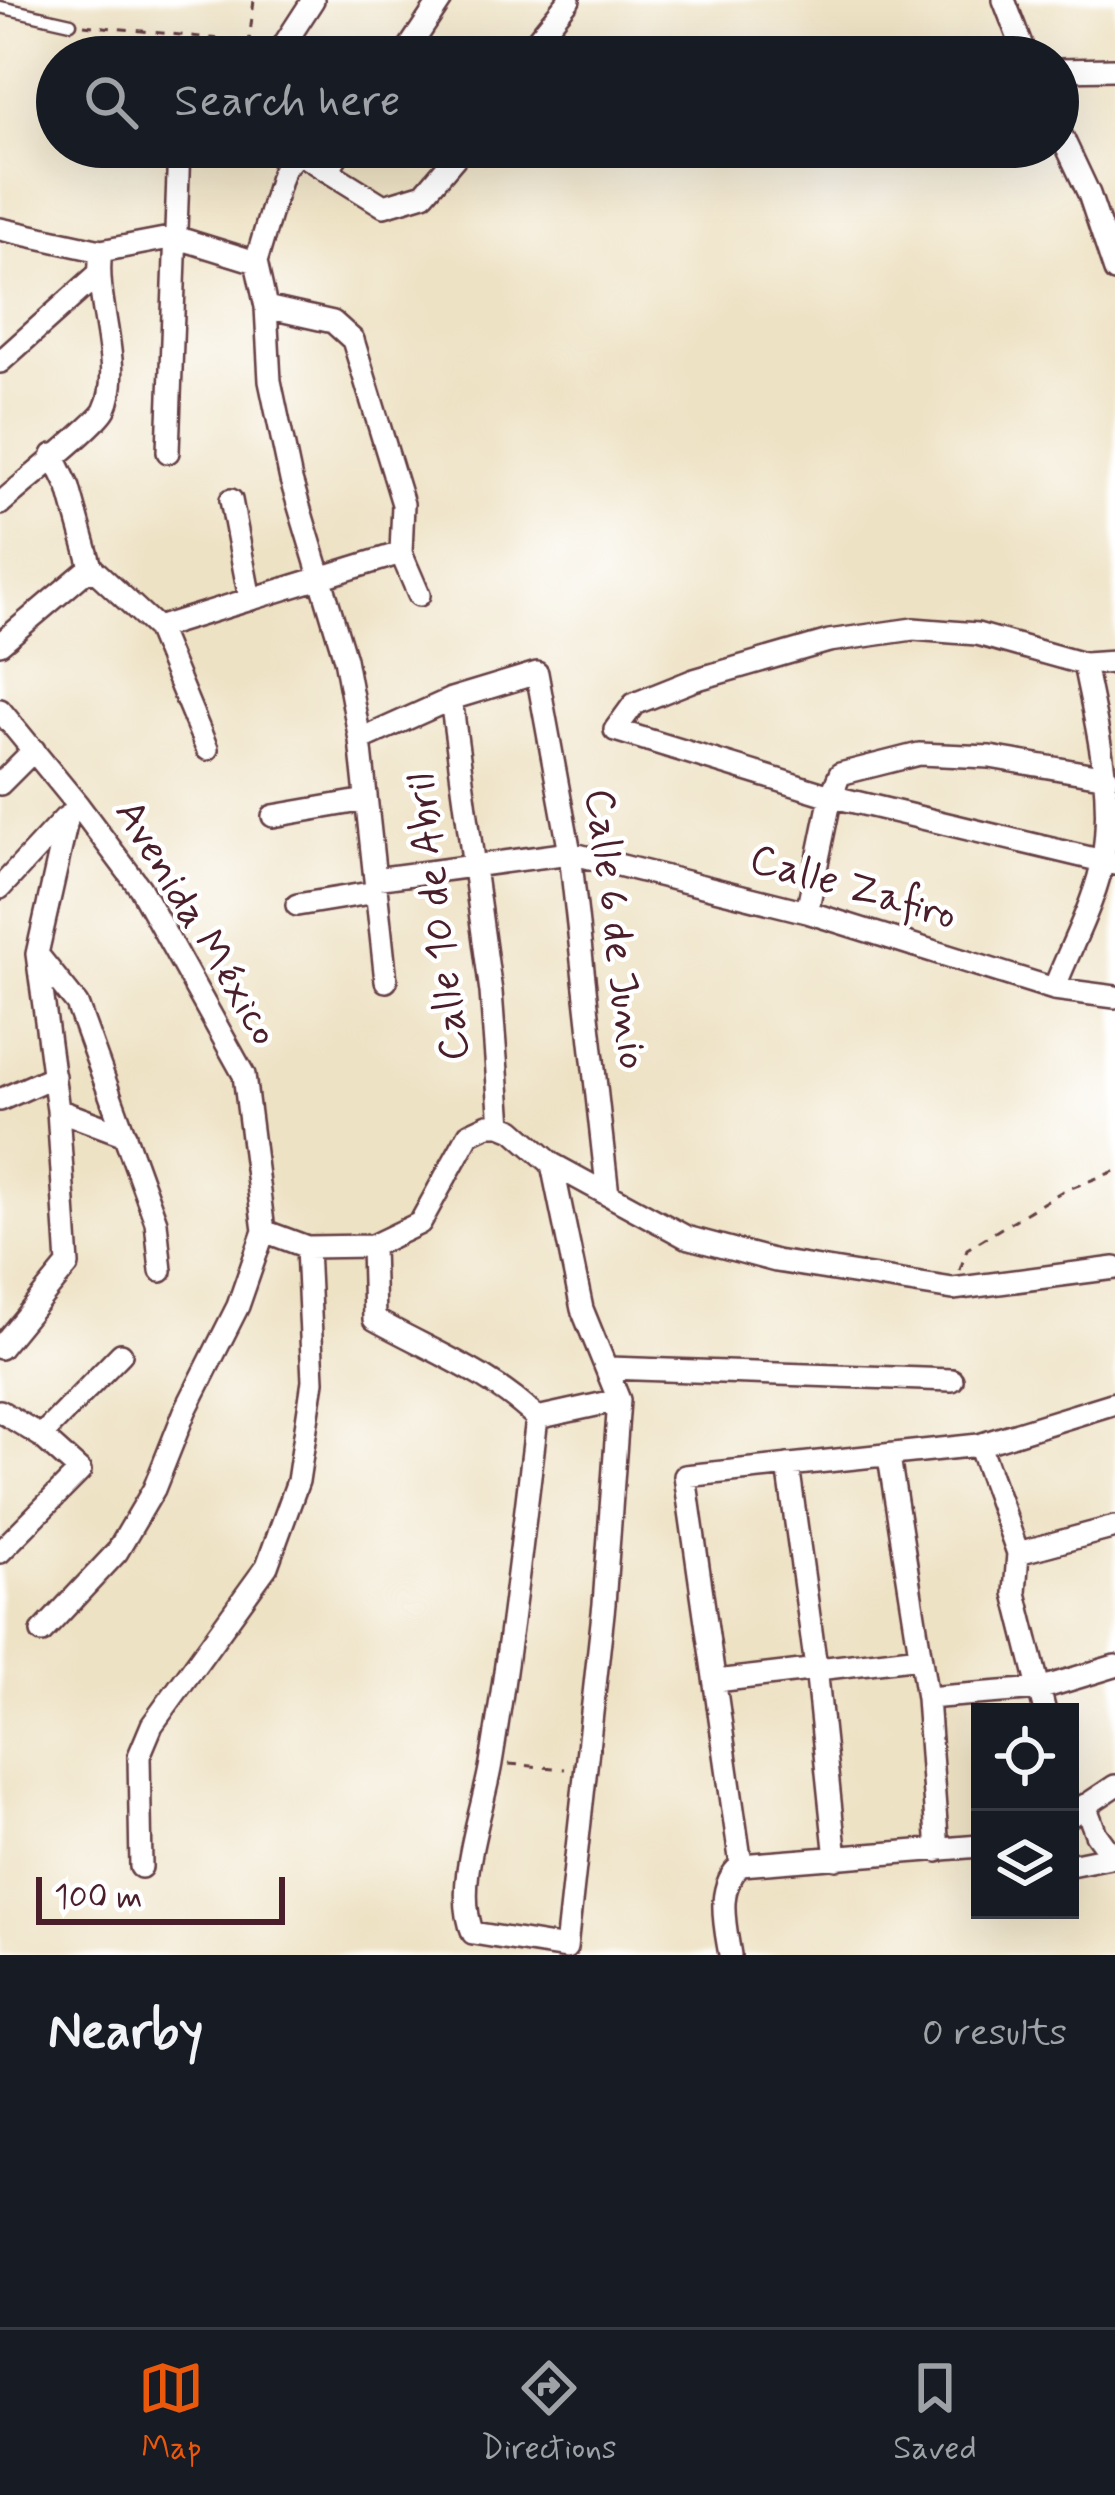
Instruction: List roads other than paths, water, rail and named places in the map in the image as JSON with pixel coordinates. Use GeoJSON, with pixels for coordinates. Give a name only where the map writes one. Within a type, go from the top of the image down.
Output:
{"type":"FeatureCollection","features":[{"type":"Feature","properties":{"kind":"street"},"geometry":{"type":"LineString","coordinates":[[290,36],[313,0]]}},
{"type":"Feature","properties":{"kind":"street"},"geometry":{"type":"LineString","coordinates":[[417,36],[441,0]]}},
{"type":"Feature","properties":{"kind":"street"},"geometry":{"type":"LineString","coordinates":[[540,36],[569,0]]}},
{"type":"Feature","properties":{"kind":"street"},"geometry":{"type":"LineString","coordinates":[[1004,0],[1018,36]]}},
{"type":"Feature","properties":{"kind":"street"},"geometry":{"type":"LineString","coordinates":[[1079,70],[1115,69]]}},
{"type":"Feature","properties":{"kind":"street"},"geometry":{"type":"LineString","coordinates":[[168,452],[178,168]]}},
{"type":"Feature","properties":{"kind":"street"},"geometry":{"type":"LineString","coordinates":[[285,168],[256,262],[266,307],[270,381],[319,580],[345,659],[360,740],[386,981]]}},
{"type":"Feature","properties":{"kind":"street"},"geometry":{"type":"LineString","coordinates":[[322,168],[384,206],[424,194],[446,168]]}},
{"type":"Feature","properties":{"kind":"street"},"geometry":{"type":"LineString","coordinates":[[1077,168],[1115,271]]}},
{"type":"Feature","properties":{"kind":"street"},"geometry":{"type":"LineString","coordinates":[[1089,194],[1115,197]]}},
{"type":"Feature","properties":{"kind":"street"},"geometry":{"type":"LineString","coordinates":[[0,229],[100,251],[175,237],[256,262]]}},
{"type":"Feature","properties":{"kind":"street"},"geometry":{"type":"LineString","coordinates":[[0,504],[104,413],[112,381],[97,276],[100,251]]}},
{"type":"Feature","properties":{"kind":"street"},"geometry":{"type":"LineString","coordinates":[[0,362],[97,276]]}},
{"type":"Feature","properties":{"kind":"street"},"geometry":{"type":"LineString","coordinates":[[266,307],[333,322],[352,340],[403,504],[400,553],[419,595]]}},
{"type":"Feature","properties":{"kind":"street"},"geometry":{"type":"LineString","coordinates":[[53,455],[69,488],[91,567],[157,628],[207,749]]}},
{"type":"Feature","properties":{"kind":"street"},"geometry":{"type":"LineString","coordinates":[[231,500],[250,599]]}},
{"type":"Feature","properties":{"kind":"street"},"geometry":{"type":"LineString","coordinates":[[157,628],[400,553]]}},
{"type":"Feature","properties":{"kind":"street"},"geometry":{"type":"LineString","coordinates":[[0,644],[91,567]]}},
{"type":"Feature","properties":{"kind":"street"},"geometry":{"type":"LineString","coordinates":[[1109,863],[831,796],[615,730],[634,704],[694,680],[829,641],[913,628],[977,634],[1084,664],[1115,662]]}},
{"type":"Feature","properties":{"kind":"street"},"geometry":{"type":"LineString","coordinates":[[1054,989],[1109,863],[1107,778],[1084,664]]}},
{"type":"Feature","properties":{"kind":"street","name":"Calle 6 de Junio"},"geometry":{"type":"LineString","coordinates":[[451,699],[537,674],[570,854],[608,1195]]}},
{"type":"Feature","properties":{"kind":"street"},"geometry":{"type":"LineString","coordinates":[[360,740],[451,699]]}},
{"type":"Feature","properties":{"kind":"street","name":"Calle 10 de Abril"},"geometry":{"type":"LineString","coordinates":[[451,699],[491,992],[501,1125]]}},
{"type":"Feature","properties":{"kind":"street","name":"Avenida México"},"geometry":{"type":"LineString","coordinates":[[0,710],[73,810],[140,888],[244,1075],[264,1231]]}},
{"type":"Feature","properties":{"kind":"street"},"geometry":{"type":"LineString","coordinates":[[0,784],[34,751]]}},
{"type":"Feature","properties":{"kind":"street"},"geometry":{"type":"LineString","coordinates":[[807,912],[831,796],[840,774],[920,754],[990,757],[1107,778]]}},
{"type":"Feature","properties":{"kind":"street"},"geometry":{"type":"LineString","coordinates":[[273,816],[367,800]]}},
{"type":"Feature","properties":{"kind":"street"},"geometry":{"type":"LineString","coordinates":[[0,888],[73,810]]}},
{"type":"Feature","properties":{"kind":"street"},"geometry":{"type":"LineString","coordinates":[[0,1348],[68,1265],[58,1110],[37,954],[73,810]]}},
{"type":"Feature","properties":{"kind":"street"},"geometry":{"type":"LineString","coordinates":[[297,905],[376,886],[570,854]]}},
{"type":"Feature","properties":{"kind":"street","name":"Calle Zafiro"},"geometry":{"type":"LineString","coordinates":[[570,854],[807,912],[1054,989],[1115,997]]}},
{"type":"Feature","properties":{"kind":"street"},"geometry":{"type":"LineString","coordinates":[[37,954],[77,1004],[156,1222],[161,1271]]}},
{"type":"Feature","properties":{"kind":"street"},"geometry":{"type":"LineString","coordinates":[[0,1100],[54,1076]]}},
{"type":"Feature","properties":{"kind":"street"},"geometry":{"type":"LineString","coordinates":[[58,1110],[125,1135]]}},
{"type":"Feature","properties":{"kind":"street"},"geometry":{"type":"LineString","coordinates":[[42,1632],[117,1552],[154,1489],[185,1411],[238,1306],[264,1231],[307,1247],[372,1246],[420,1223],[470,1134],[488,1126],[513,1130],[552,1164],[686,1237],[776,1261],[953,1289],[1115,1268]]}},
{"type":"Feature","properties":{"kind":"street"},"geometry":{"type":"LineString","coordinates":[[537,1418],[491,1763],[465,1915],[473,1933],[566,1948],[604,1604],[619,1400],[582,1309],[552,1164]]}},
{"type":"Feature","properties":{"kind":"street"},"geometry":{"type":"LineString","coordinates":[[372,1246],[374,1319],[510,1391],[537,1418]]}},
{"type":"Feature","properties":{"kind":"street"},"geometry":{"type":"LineString","coordinates":[[141,1867],[139,1756],[152,1725],[267,1567],[298,1481],[313,1381],[307,1247]]}},
{"type":"Feature","properties":{"kind":"street"},"geometry":{"type":"LineString","coordinates":[[41,1436],[121,1354]]}},
{"type":"Feature","properties":{"kind":"street"},"geometry":{"type":"LineString","coordinates":[[608,1368],[952,1381]]}},
{"type":"Feature","properties":{"kind":"street"},"geometry":{"type":"LineString","coordinates":[[537,1418],[619,1400]]}},
{"type":"Feature","properties":{"kind":"street"},"geometry":{"type":"LineString","coordinates":[[741,1865],[686,1476],[979,1444],[1115,1403]]}},
{"type":"Feature","properties":{"kind":"street"},"geometry":{"type":"LineString","coordinates":[[0,1411],[41,1436],[80,1471],[0,1552]]}},
{"type":"Feature","properties":{"kind":"street"},"geometry":{"type":"LineString","coordinates":[[979,1444],[1018,1553],[1015,1594],[1043,1703]]}},
{"type":"Feature","properties":{"kind":"street"},"geometry":{"type":"LineString","coordinates":[[889,1457],[927,1698],[938,1851]]}},
{"type":"Feature","properties":{"kind":"street"},"geometry":{"type":"LineString","coordinates":[[788,1465],[836,1858]]}},
{"type":"Feature","properties":{"kind":"street"},"geometry":{"type":"LineString","coordinates":[[1018,1553],[1115,1527]]}},
{"type":"Feature","properties":{"kind":"street"},"geometry":{"type":"LineString","coordinates":[[716,1681],[920,1657]]}},
{"type":"Feature","properties":{"kind":"street"},"geometry":{"type":"LineString","coordinates":[[927,1698],[1040,1689],[1115,1666]]}},
{"type":"Feature","properties":{"kind":"street"},"geometry":{"type":"LineString","coordinates":[[1079,1810],[1115,1786]]}},
{"type":"Feature","properties":{"kind":"street"},"geometry":{"type":"LineString","coordinates":[[1079,1813],[1113,1856],[1079,1866]]}},
{"type":"Feature","properties":{"kind":"street"},"geometry":{"type":"LineString","coordinates":[[730,1955],[723,1913],[729,1875],[741,1865],[971,1847]]}},
{"type":"Feature","properties":{"kind":"lane"},"geometry":{"type":"LineString","coordinates":[[0,7],[71,23]]}}]}
